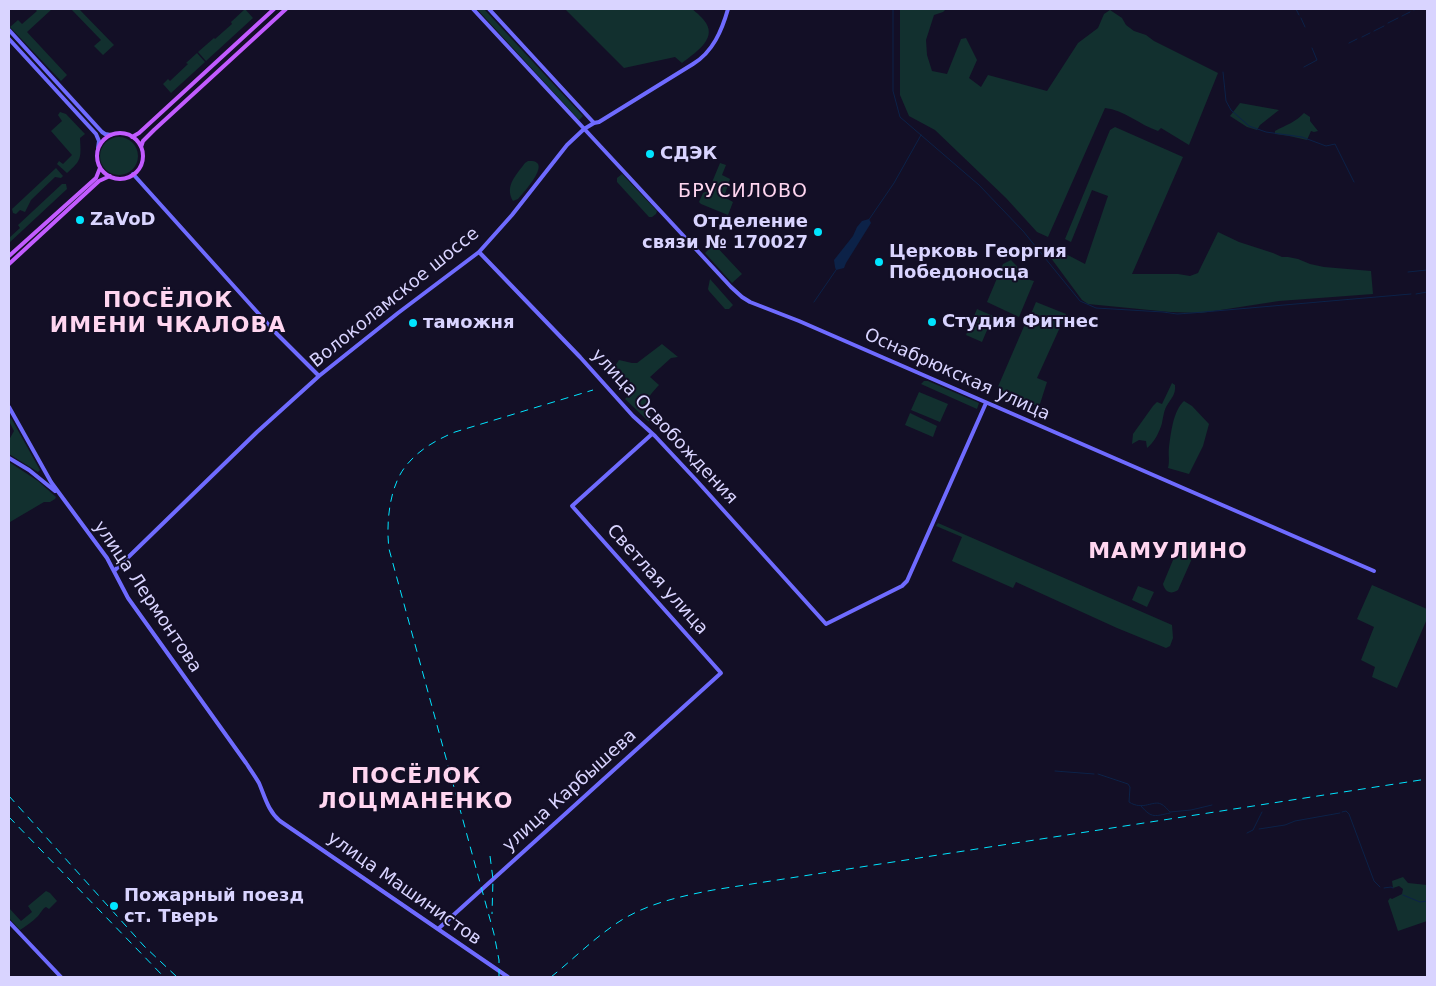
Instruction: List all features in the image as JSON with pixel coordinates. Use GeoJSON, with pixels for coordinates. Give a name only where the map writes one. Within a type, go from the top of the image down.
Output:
{"type":"FeatureCollection","features":[{"type":"Feature","properties":{"kind":"main road"},"geometry":{"type":"LineString","coordinates":[[132,137],[144,129],[274,9]]}},
{"type":"Feature","properties":{"kind":"main road"},"geometry":{"type":"LineString","coordinates":[[9,39],[96,134],[99,140],[97,157],[100,168],[110,176],[123,178],[133,174],[141,163],[143,140],[286,9]]}},
{"type":"Feature","properties":{"kind":"main road","name":"Оснабрюкская улица"},"geometry":{"type":"LineString","coordinates":[[473,9],[744,299],[799,321],[1374,571]]}},
{"type":"Feature","properties":{"kind":"main road"},"geometry":{"type":"LineString","coordinates":[[489,9],[594,123]]}},
{"type":"Feature","properties":{"kind":"main road","name":"Волоколамское шоссе"},"geometry":{"type":"LineString","coordinates":[[114,571],[257,432],[318,376],[392,317],[479,252],[512,215],[567,145],[584,128],[599,122],[699,60],[714,43],[728,9]]}},
{"type":"Feature","properties":{"kind":"main road"},"geometry":{"type":"LineString","coordinates":[[9,30],[102,132],[111,135]]}},
{"type":"Feature","properties":{"kind":"main road"},"geometry":{"type":"LineString","coordinates":[[98,148],[111,135],[122,133],[132,137],[141,147]]}},
{"type":"Feature","properties":{"kind":"main road"},"geometry":{"type":"LineString","coordinates":[[9,256],[96,178],[100,168]]}},
{"type":"Feature","properties":{"kind":"main road"},"geometry":{"type":"LineString","coordinates":[[133,174],[276,333],[318,376]]}},
{"type":"Feature","properties":{"kind":"main road"},"geometry":{"type":"LineString","coordinates":[[9,264],[99,181],[110,176]]}},
{"type":"Feature","properties":{"kind":"main road","name":"улица Освобождения"},"geometry":{"type":"LineString","coordinates":[[479,252],[580,357],[633,416],[697,481],[826,624],[902,586],[910,576],[986,403]]}},
{"type":"Feature","properties":{"kind":"main road","name":"улица Лермонтова"},"geometry":{"type":"LineString","coordinates":[[9,407],[64,502],[102,551],[131,603],[254,775],[265,800]]}},
{"type":"Feature","properties":{"kind":"main road","name":"Светлая улица"},"geometry":{"type":"LineString","coordinates":[[652,434],[572,506],[721,673]]}},
{"type":"Feature","properties":{"kind":"main road"},"geometry":{"type":"LineString","coordinates":[[9,458],[36,475],[64,502]]}},
{"type":"Feature","properties":{"kind":"main road","name":"улица Карбышева"},"geometry":{"type":"LineString","coordinates":[[438,929],[721,673]]}},
{"type":"Feature","properties":{"kind":"main road","name":"улица Машинистов"},"geometry":{"type":"LineString","coordinates":[[265,800],[270,810],[279,820],[508,977]]}},
{"type":"Feature","properties":{"kind":"main road"},"geometry":{"type":"LineString","coordinates":[[9,922],[61,977]]}},
{"type":"Feature","properties":{"kind":"green space"},"geometry":{"type":"Polygon","coordinates":[[[35,9],[52,9],[27,32],[67,75],[61,81],[10,27],[18,20],[22,24],[37,11],[35,9]]]}},
{"type":"Feature","properties":{"kind":"green space"},"geometry":{"type":"Polygon","coordinates":[[[71,9],[79,9],[114,45],[103,55],[94,46],[101,40],[71,9]]]}},
{"type":"Feature","properties":{"kind":"green space"},"geometry":{"type":"Polygon","coordinates":[[[245,9],[253,18],[206,61],[198,52],[232,24],[231,22],[245,9]]]}},
{"type":"Feature","properties":{"kind":"green space"},"geometry":{"type":"Polygon","coordinates":[[[477,9],[484,9],[583,116],[579,120],[477,9]]]}},
{"type":"Feature","properties":{"kind":"green space"},"geometry":{"type":"Polygon","coordinates":[[[565,9],[692,9],[702,17],[709,29],[706,41],[682,63],[675,57],[624,68],[565,9]]]}},
{"type":"Feature","properties":{"kind":"green space"},"geometry":{"type":"Polygon","coordinates":[[[900,9],[946,9],[934,15],[926,40],[927,55],[932,71],[947,74],[961,39],[966,38],[977,60],[969,78],[981,87],[988,75],[1047,91],[1078,43],[1098,28],[1104,14],[1110,10],[1122,18],[1126,25],[1134,31],[1146,35],[1154,41],[1218,73],[1189,145],[1161,128],[1158,131],[1119,112],[1105,108],[1048,237],[1037,232],[1006,198],[935,130],[909,116],[900,95],[900,9]]]}},
{"type":"Feature","properties":{"kind":"green space"},"geometry":{"type":"Polygon","coordinates":[[[197,53],[205,62],[171,93],[163,84],[168,79],[170,81],[197,53]]]}},
{"type":"Feature","properties":{"kind":"green space"},"geometry":{"type":"Polygon","coordinates":[[[1240,103],[1279,110],[1260,125],[1257,130],[1247,127],[1230,116],[1240,103]]]}},
{"type":"Feature","properties":{"kind":"green space"},"geometry":{"type":"Polygon","coordinates":[[[60,112],[66,114],[85,134],[80,138],[80,158],[67,173],[57,164],[59,161],[63,164],[72,155],[51,131],[62,121],[58,115],[60,112]]]}},
{"type":"Feature","properties":{"kind":"green space"},"geometry":{"type":"Polygon","coordinates":[[[1304,113],[1310,117],[1310,121],[1318,131],[1311,131],[1307,140],[1275,134],[1275,131],[1294,121],[1304,113]]]}},
{"type":"Feature","properties":{"kind":"green space"},"geometry":{"type":"Polygon","coordinates":[[[1115,127],[1183,157],[1132,274],[1178,274],[1190,276],[1198,273],[1218,232],[1239,242],[1282,257],[1298,259],[1324,267],[1371,271],[1373,294],[1279,301],[1201,313],[1088,304],[1082,300],[1048,254],[1062,252],[1085,264],[1108,196],[1092,190],[1071,242],[1065,239],[1110,130],[1115,127]]]}},
{"type":"Feature","properties":{"kind":"green space"},"geometry":{"type":"Polygon","coordinates":[[[119,137],[132,143],[138,156],[132,169],[119,175],[106,169],[100,156],[106,143],[119,137]]]}},
{"type":"Feature","properties":{"kind":"green space"},"geometry":{"type":"Polygon","coordinates":[[[528,161],[536,162],[539,165],[538,171],[518,199],[513,201],[510,190],[511,185],[515,176],[528,161]]]}},
{"type":"Feature","properties":{"kind":"green space"},"geometry":{"type":"Polygon","coordinates":[[[720,163],[726,165],[722,175],[730,179],[724,197],[733,202],[728,215],[699,202],[703,193],[708,192],[720,163]]]}},
{"type":"Feature","properties":{"kind":"green space"},"geometry":{"type":"Polygon","coordinates":[[[56,168],[63,176],[61,178],[55,177],[31,200],[25,212],[20,210],[16,214],[13,213],[12,209],[56,168]]]}},
{"type":"Feature","properties":{"kind":"green space"},"geometry":{"type":"Polygon","coordinates":[[[622,174],[657,211],[656,214],[649,217],[617,182],[617,178],[622,174]]]}},
{"type":"Feature","properties":{"kind":"green space"},"geometry":{"type":"Polygon","coordinates":[[[62,184],[66,184],[67,189],[9,243],[9,238],[20,228],[18,225],[62,184]]]}},
{"type":"Feature","properties":{"kind":"green space"},"geometry":{"type":"Polygon","coordinates":[[[714,244],[742,274],[732,283],[705,253],[714,244]]]}},
{"type":"Feature","properties":{"kind":"green space"},"geometry":{"type":"Polygon","coordinates":[[[1011,260],[1030,280],[1034,281],[1019,317],[987,302],[1003,264],[1011,260]]]}},
{"type":"Feature","properties":{"kind":"green space"},"geometry":{"type":"Polygon","coordinates":[[[710,279],[733,305],[729,309],[725,309],[709,291],[710,279]]]}},
{"type":"Feature","properties":{"kind":"green space"},"geometry":{"type":"Polygon","coordinates":[[[1036,302],[1066,314],[1037,378],[1047,382],[1039,407],[997,389],[1036,302]]]}},
{"type":"Feature","properties":{"kind":"green space"},"geometry":{"type":"Polygon","coordinates":[[[977,309],[993,316],[982,342],[966,335],[977,309]]]}},
{"type":"Feature","properties":{"kind":"green space"},"geometry":{"type":"Polygon","coordinates":[[[662,344],[678,357],[671,358],[650,377],[659,385],[647,403],[652,416],[658,417],[660,420],[657,423],[648,421],[625,399],[636,389],[615,366],[619,360],[637,363],[662,344]]]}},
{"type":"Feature","properties":{"kind":"green space"},"geometry":{"type":"Polygon","coordinates":[[[924,381],[979,403],[977,409],[921,384],[924,381]]]}},
{"type":"Feature","properties":{"kind":"green space"},"geometry":{"type":"Polygon","coordinates":[[[1172,383],[1175,385],[1175,391],[1165,409],[1161,426],[1154,440],[1147,448],[1146,441],[1139,440],[1132,444],[1133,434],[1153,406],[1157,402],[1162,404],[1172,383]]]}},
{"type":"Feature","properties":{"kind":"green space"},"geometry":{"type":"Polygon","coordinates":[[[919,392],[948,404],[940,422],[911,410],[919,392]]]}},
{"type":"Feature","properties":{"kind":"green space"},"geometry":{"type":"Polygon","coordinates":[[[1184,401],[1192,406],[1209,424],[1203,446],[1189,474],[1168,468],[1173,422],[1177,410],[1184,401]]]}},
{"type":"Feature","properties":{"kind":"green space"},"geometry":{"type":"Polygon","coordinates":[[[910,413],[937,426],[933,437],[905,425],[910,413]]]}},
{"type":"Feature","properties":{"kind":"green space"},"geometry":{"type":"Polygon","coordinates":[[[11,418],[40,470],[38,472],[9,454],[9,440],[14,431],[9,421],[11,418]]]}},
{"type":"Feature","properties":{"kind":"green space"},"geometry":{"type":"Polygon","coordinates":[[[9,462],[38,481],[56,497],[50,502],[44,502],[10,522],[9,521],[9,462]]]}},
{"type":"Feature","properties":{"kind":"green space"},"geometry":{"type":"Polygon","coordinates":[[[938,523],[1172,625],[1173,638],[1170,646],[1166,648],[1117,628],[1016,582],[1013,588],[952,561],[962,537],[936,526],[938,523]]]}},
{"type":"Feature","properties":{"kind":"green space"},"geometry":{"type":"Polygon","coordinates":[[[1184,543],[1190,543],[1195,548],[1194,554],[1178,590],[1169,592],[1163,584],[1178,548],[1184,543]]]}},
{"type":"Feature","properties":{"kind":"green space"},"geometry":{"type":"Polygon","coordinates":[[[1372,585],[1427,609],[1427,619],[1397,688],[1372,677],[1375,667],[1361,660],[1374,627],[1357,619],[1372,585]]]}},
{"type":"Feature","properties":{"kind":"green space"},"geometry":{"type":"Polygon","coordinates":[[[1138,586],[1154,592],[1147,607],[1132,600],[1138,586]]]}},
{"type":"Feature","properties":{"kind":"green space"},"geometry":{"type":"Polygon","coordinates":[[[1403,877],[1408,883],[1427,885],[1427,921],[1398,931],[1388,901],[1390,898],[1392,899],[1402,894],[1403,889],[1399,886],[1393,888],[1392,881],[1403,877]]]}},
{"type":"Feature","properties":{"kind":"green space"},"geometry":{"type":"Polygon","coordinates":[[[46,891],[57,901],[49,909],[46,907],[36,918],[20,930],[9,918],[9,908],[21,921],[32,912],[28,906],[46,891]]]}},
{"type":"Feature","properties":{"kind":"water"},"geometry":{"type":"Polygon","coordinates":[[[869,219],[871,223],[844,268],[836,270],[834,260],[862,221],[869,219]]]}},
{"type":"Feature","properties":{"kind":"waterway"},"geometry":{"type":"LineString","coordinates":[[893,9],[893,91],[900,117],[979,185],[1023,231],[1080,301],[1096,308],[1177,314],[1411,294]]}},
{"type":"Feature","properties":{"kind":"waterway"},"geometry":{"type":"LineString","coordinates":[[1296,9],[1299,15]]}},
{"type":"Feature","properties":{"kind":"waterway"},"geometry":{"type":"LineString","coordinates":[[1402,16],[1410,12]]}},
{"type":"Feature","properties":{"kind":"waterway"},"geometry":{"type":"LineString","coordinates":[[1301,18],[1305,27]]}},
{"type":"Feature","properties":{"kind":"waterway"},"geometry":{"type":"LineString","coordinates":[[1388,23],[1398,18]]}},
{"type":"Feature","properties":{"kind":"waterway"},"geometry":{"type":"LineString","coordinates":[[1374,31],[1384,26]]}},
{"type":"Feature","properties":{"kind":"waterway"},"geometry":{"type":"LineString","coordinates":[[1362,37],[1370,33]]}},
{"type":"Feature","properties":{"kind":"waterway"},"geometry":{"type":"LineString","coordinates":[[1349,43],[1357,39]]}},
{"type":"Feature","properties":{"kind":"waterway"},"geometry":{"type":"LineString","coordinates":[[1304,67],[1317,60],[1312,48]]}},
{"type":"Feature","properties":{"kind":"waterway"},"geometry":{"type":"LineString","coordinates":[[1223,72],[1226,101],[1231,110],[1249,126],[1266,132],[1302,137],[1326,146],[1335,144],[1354,182]]}},
{"type":"Feature","properties":{"kind":"waterway"},"geometry":{"type":"LineString","coordinates":[[868,221],[894,183],[921,135]]}},
{"type":"Feature","properties":{"kind":"waterway"},"geometry":{"type":"LineString","coordinates":[[814,302],[836,270]]}},
{"type":"Feature","properties":{"kind":"waterway"},"geometry":{"type":"LineString","coordinates":[[1408,272],[1427,270]]}},
{"type":"Feature","properties":{"kind":"waterway"},"geometry":{"type":"LineString","coordinates":[[1416,294],[1427,292]]}},
{"type":"Feature","properties":{"kind":"waterway"},"geometry":{"type":"LineString","coordinates":[[1055,771],[1094,774]]}},
{"type":"Feature","properties":{"kind":"waterway"},"geometry":{"type":"LineString","coordinates":[[1098,774],[1128,784],[1130,787],[1129,802],[1134,805],[1143,806],[1158,803],[1170,812],[1212,805]]}},
{"type":"Feature","properties":{"kind":"waterway"},"geometry":{"type":"LineString","coordinates":[[1141,806],[1154,816],[1170,813]]}},
{"type":"Feature","properties":{"kind":"waterway"},"geometry":{"type":"LineString","coordinates":[[1342,812],[1346,811],[1349,814],[1374,881],[1380,887]]}},
{"type":"Feature","properties":{"kind":"waterway"},"geometry":{"type":"LineString","coordinates":[[1247,833],[1253,830],[1262,812]]}},
{"type":"Feature","properties":{"kind":"waterway"},"geometry":{"type":"LineString","coordinates":[[1259,829],[1340,813]]}},
{"type":"Feature","properties":{"kind":"waterway"},"geometry":{"type":"LineString","coordinates":[[1384,888],[1393,888]]}},
{"type":"Feature","properties":{"kind":"waterway"},"geometry":{"type":"LineString","coordinates":[[1403,895],[1420,902],[1427,901]]}},
{"type":"Feature","properties":{"kind":"railway"},"geometry":{"type":"LineString","coordinates":[[499,977],[499,960],[494,934],[389,549],[390,506],[395,485],[405,467],[416,455],[434,442],[455,432],[593,390]]}},
{"type":"Feature","properties":{"kind":"railway"},"geometry":{"type":"LineString","coordinates":[[551,977],[622,920],[659,903],[686,896],[713,890],[1427,779]]}},
{"type":"Feature","properties":{"kind":"railway"},"geometry":{"type":"LineString","coordinates":[[9,796],[144,946],[177,977]]}},
{"type":"Feature","properties":{"kind":"railway"},"geometry":{"type":"LineString","coordinates":[[9,817],[164,977]]}},
{"type":"Feature","properties":{"kind":"railway"},"geometry":{"type":"LineString","coordinates":[[490,856],[493,879],[492,914]]}},
{"type":"Feature","properties":{"kind":"place","name":"СДЭК"},"geometry":{"type":"Point","coordinates":[650,154]}},
{"type":"Feature","properties":{"kind":"place","name":"ZaVoD"},"geometry":{"type":"Point","coordinates":[80,220]}},
{"type":"Feature","properties":{"kind":"place","name":"Отделение связи № 170027"},"geometry":{"type":"Point","coordinates":[818,232]}},
{"type":"Feature","properties":{"kind":"place","name":"Церковь Георгия Победоносца"},"geometry":{"type":"Point","coordinates":[879,262]}},
{"type":"Feature","properties":{"kind":"place","name":"Студия Фитнес"},"geometry":{"type":"Point","coordinates":[932,322]}},
{"type":"Feature","properties":{"kind":"place","name":"таможня"},"geometry":{"type":"Point","coordinates":[413,323]}},
{"type":"Feature","properties":{"kind":"place","name":"Пожарный поезд ст. Тверь"},"geometry":{"type":"Point","coordinates":[114,906]}},
{"type":"Feature","properties":{"kind":"district","name":"БРУСИЛОВО"},"geometry":{"type":"Point","coordinates":[743,192]}},
{"type":"Feature","properties":{"kind":"district","name":"ПОСЁЛОК ИМЕНИ ЧКАЛОВА"},"geometry":{"type":"Point","coordinates":[168,314]}},
{"type":"Feature","properties":{"kind":"district","name":"МАМУЛИНО"},"geometry":{"type":"Point","coordinates":[1168,552]}},
{"type":"Feature","properties":{"kind":"district","name":"ПОСЁЛОК ЛОЦМАНЕНКО"},"geometry":{"type":"Point","coordinates":[416,790]}}]}
